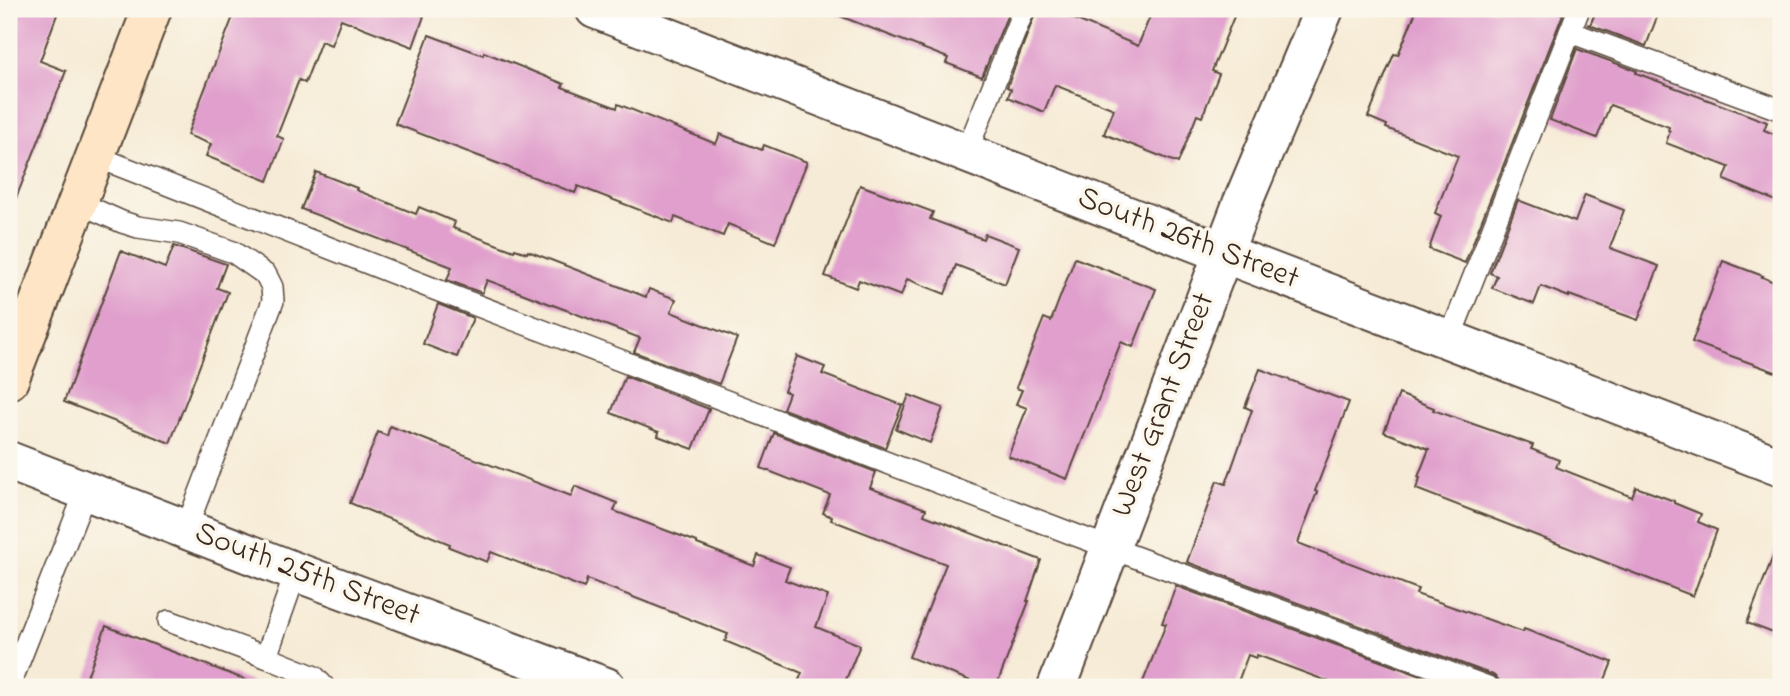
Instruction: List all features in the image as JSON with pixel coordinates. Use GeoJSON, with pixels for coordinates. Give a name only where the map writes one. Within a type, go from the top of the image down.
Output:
{"type":"FeatureCollection","features":[{"type":"Feature","properties":{"kind":"main road"},"geometry":{"type":"LineString","coordinates":[[9,380],[152,9]]}},
{"type":"Feature","properties":{"kind":"street","name":"South 26th Street"},"geometry":{"type":"LineString","coordinates":[[596,9],[1781,467]]}},
{"type":"Feature","properties":{"kind":"street","name":"West Grant Street"},"geometry":{"type":"LineString","coordinates":[[1057,687],[1223,253],[1324,9]]}},
{"type":"Feature","properties":{"kind":"street","name":"South 25th Street"},"geometry":{"type":"LineString","coordinates":[[9,461],[296,572],[606,687]]}},
{"type":"Feature","properties":{"kind":"lane"},"geometry":{"type":"LineString","coordinates":[[966,153],[1024,9]]}},
{"type":"Feature","properties":{"kind":"lane"},"geometry":{"type":"LineString","coordinates":[[1449,340],[1578,9]]}},
{"type":"Feature","properties":{"kind":"lane"},"geometry":{"type":"LineString","coordinates":[[1570,32],[1781,110]]}},
{"type":"Feature","properties":{"kind":"lane"},"geometry":{"type":"LineString","coordinates":[[95,156],[429,288],[1110,548],[1488,687]]}},
{"type":"Feature","properties":{"kind":"lane"},"geometry":{"type":"LineString","coordinates":[[77,202],[122,222],[179,233],[233,252],[266,275],[272,287],[273,301],[186,529]]}},
{"type":"Feature","properties":{"kind":"lane"},"geometry":{"type":"LineString","coordinates":[[9,687],[86,491]]}},
{"type":"Feature","properties":{"kind":"lane"},"geometry":{"type":"LineString","coordinates":[[265,657],[296,572]]}},
{"type":"Feature","properties":{"kind":"lane"},"geometry":{"type":"LineString","coordinates":[[169,621],[315,677],[324,687]]}},
{"type":"Feature","properties":{"kind":"building"},"geometry":{"type":"Polygon","coordinates":[[[9,9],[59,9],[40,61],[66,71],[11,211],[9,211],[9,9]]]}},
{"type":"Feature","properties":{"kind":"building"},"geometry":{"type":"Polygon","coordinates":[[[236,9],[405,9],[424,16],[413,47],[341,19],[331,45],[321,41],[305,83],[299,80],[277,136],[284,139],[268,181],[206,156],[211,144],[187,135],[236,9]]]}},
{"type":"Feature","properties":{"kind":"building"},"geometry":{"type":"Polygon","coordinates":[[[827,9],[1010,9],[982,77],[946,63],[948,58],[827,9]]]}},
{"type":"Feature","properties":{"kind":"building"},"geometry":{"type":"Polygon","coordinates":[[[1037,9],[1051,9],[1138,46],[1153,9],[1237,9],[1212,71],[1219,74],[1202,117],[1197,115],[1178,163],[1104,134],[1114,109],[1055,85],[1044,112],[1008,97],[1011,89],[1007,87],[1037,9]]]}},
{"type":"Feature","properties":{"kind":"building"},"geometry":{"type":"Polygon","coordinates":[[[1417,9],[1548,9],[1563,14],[1465,263],[1429,249],[1441,216],[1435,213],[1458,156],[1386,128],[1387,125],[1368,117],[1394,54],[1398,55],[1417,9]]]}},
{"type":"Feature","properties":{"kind":"building"},"geometry":{"type":"Polygon","coordinates":[[[1597,9],[1660,9],[1646,46],[1587,24],[1590,25],[1597,9]]]}},
{"type":"Feature","properties":{"kind":"building"},"geometry":{"type":"Polygon","coordinates":[[[429,35],[483,55],[484,52],[564,84],[562,87],[617,108],[618,104],[716,144],[720,134],[762,150],[764,145],[807,162],[775,243],[728,224],[723,236],[675,217],[673,223],[578,186],[575,193],[395,124],[429,35]]]}},
{"type":"Feature","properties":{"kind":"building"},"geometry":{"type":"Polygon","coordinates":[[[1577,49],[1767,122],[1764,130],[1781,137],[1781,203],[1724,180],[1729,167],[1666,143],[1669,127],[1610,105],[1597,138],[1550,120],[1577,49]]]}},
{"type":"Feature","properties":{"kind":"building"},"geometry":{"type":"Polygon","coordinates":[[[316,172],[416,214],[419,207],[455,222],[453,228],[514,251],[528,251],[646,297],[649,289],[676,299],[671,312],[737,338],[719,384],[634,352],[640,338],[487,280],[482,293],[447,280],[452,267],[301,209],[316,172]]]}},
{"type":"Feature","properties":{"kind":"building"},"geometry":{"type":"Polygon","coordinates":[[[860,185],[933,212],[930,219],[983,239],[985,234],[1019,247],[1005,284],[956,265],[945,294],[907,279],[901,296],[859,280],[856,288],[825,276],[860,185]]]}},
{"type":"Feature","properties":{"kind":"building"},"geometry":{"type":"Polygon","coordinates":[[[1585,195],[1624,210],[1610,248],[1659,266],[1638,320],[1541,286],[1534,304],[1492,288],[1497,276],[1490,273],[1518,200],[1575,222],[1585,195]]]}},
{"type":"Feature","properties":{"kind":"building"},"geometry":{"type":"Polygon","coordinates":[[[174,246],[226,264],[217,288],[228,292],[170,443],[64,402],[121,251],[165,268],[174,246]]]}},
{"type":"Feature","properties":{"kind":"building"},"geometry":{"type":"Polygon","coordinates":[[[1075,258],[1156,289],[1133,347],[1121,342],[1067,479],[1008,456],[1027,408],[1016,404],[1022,390],[1016,388],[1044,318],[1051,321],[1075,258]]]}},
{"type":"Feature","properties":{"kind":"building"},"geometry":{"type":"Polygon","coordinates":[[[1723,261],[1781,285],[1781,374],[1692,342],[1723,261]]]}},
{"type":"Feature","properties":{"kind":"building"},"geometry":{"type":"Polygon","coordinates":[[[438,304],[473,318],[457,357],[423,344],[438,304]]]}},
{"type":"Feature","properties":{"kind":"building"},"geometry":{"type":"Polygon","coordinates":[[[797,356],[825,367],[822,374],[902,405],[885,448],[783,409],[789,393],[784,391],[797,356]]]}},
{"type":"Feature","properties":{"kind":"building"},"geometry":{"type":"Polygon","coordinates":[[[1260,369],[1349,402],[1298,543],[1418,589],[1416,594],[1523,632],[1524,629],[1612,662],[1602,687],[1501,687],[1493,675],[1187,562],[1217,481],[1226,484],[1252,410],[1245,407],[1260,369]]]}},
{"type":"Feature","properties":{"kind":"building"},"geometry":{"type":"Polygon","coordinates":[[[625,376],[709,409],[693,449],[658,436],[659,432],[611,413],[625,376]]]}},
{"type":"Feature","properties":{"kind":"building"},"geometry":{"type":"Polygon","coordinates":[[[1399,394],[1434,408],[1433,410],[1533,445],[1531,449],[1559,460],[1556,467],[1632,497],[1636,487],[1701,514],[1698,522],[1717,530],[1693,596],[1416,489],[1429,449],[1384,432],[1399,394]]]}},
{"type":"Feature","properties":{"kind":"building"},"geometry":{"type":"Polygon","coordinates":[[[909,395],[943,408],[930,443],[896,429],[909,395]]]}},
{"type":"Feature","properties":{"kind":"building"},"geometry":{"type":"Polygon","coordinates":[[[390,426],[571,496],[575,486],[617,503],[614,511],[754,566],[758,555],[790,567],[785,580],[828,596],[816,627],[860,645],[843,687],[796,687],[802,673],[725,641],[728,634],[587,579],[584,588],[491,552],[487,562],[350,503],[378,432],[387,436],[390,426]]]}},
{"type":"Feature","properties":{"kind":"building"},"geometry":{"type":"Polygon","coordinates":[[[774,433],[876,472],[870,488],[926,509],[924,515],[1041,560],[1029,601],[996,687],[986,687],[909,657],[946,564],[831,520],[832,517],[823,513],[830,495],[761,468],[774,433]]]}},
{"type":"Feature","properties":{"kind":"building"},"geometry":{"type":"Polygon","coordinates":[[[1781,541],[1781,636],[1747,623],[1781,541]]]}},
{"type":"Feature","properties":{"kind":"building"},"geometry":{"type":"Polygon","coordinates":[[[1176,586],[1451,687],[1343,687],[1257,655],[1256,658],[1248,655],[1236,687],[1141,687],[1166,624],[1162,623],[1176,586]]]}},
{"type":"Feature","properties":{"kind":"building"},"geometry":{"type":"Polygon","coordinates":[[[106,626],[259,685],[259,687],[83,687],[106,626]]]}}]}
